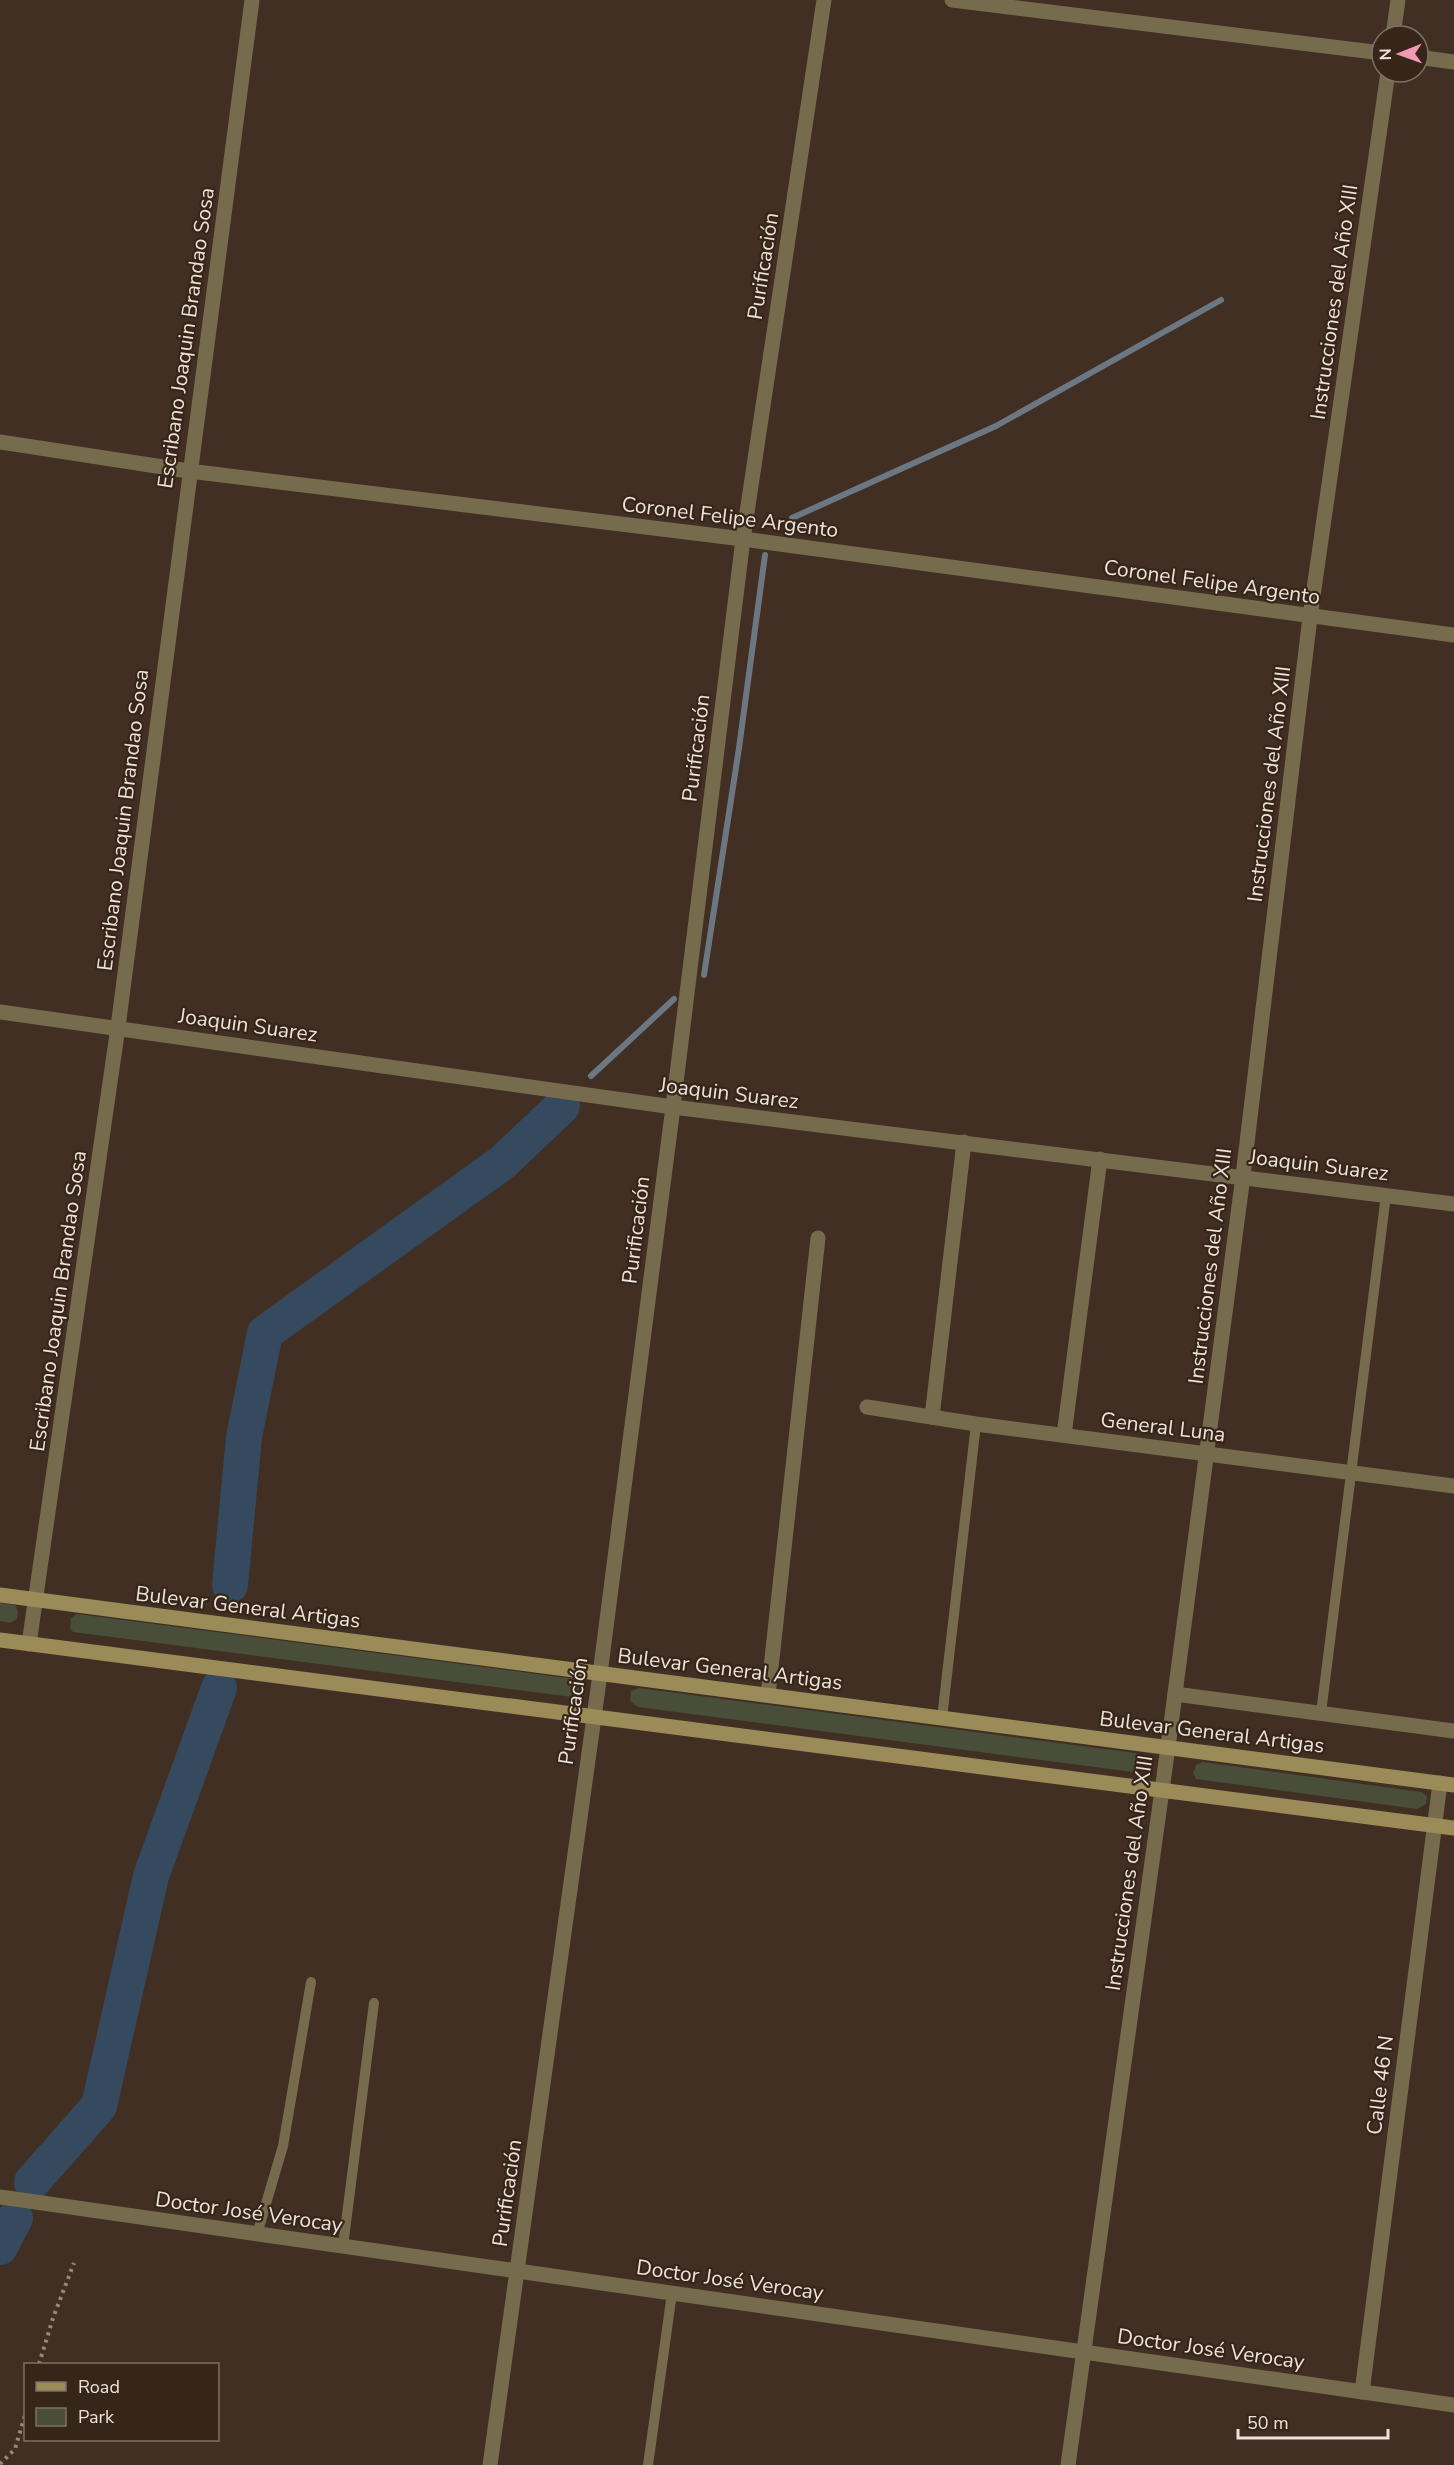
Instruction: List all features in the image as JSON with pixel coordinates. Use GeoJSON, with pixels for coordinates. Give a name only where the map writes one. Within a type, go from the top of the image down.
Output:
{"type":"FeatureCollection","features":[{"type":"Feature","properties":{"kind":"street","name":"Escribano Joaquin Brandao Sosa"},"geometry":{"type":"LineString","coordinates":[[29,1644],[118,1027],[252,0]]}},
{"type":"Feature","properties":{"kind":"street","name":"Purificación"},"geometry":{"type":"LineString","coordinates":[[490,2465],[600,1674],[743,539],[824,0]]}},
{"type":"Feature","properties":{"kind":"street"},"geometry":{"type":"LineString","coordinates":[[952,0],[1370,52]]}},
{"type":"Feature","properties":{"kind":"street"},"geometry":{"type":"LineString","coordinates":[[1395,24],[1398,0]]}},
{"type":"Feature","properties":{"kind":"street"},"geometry":{"type":"LineString","coordinates":[[1430,59],[1454,62]]}},
{"type":"Feature","properties":{"kind":"street","name":"Instrucciones del Año XIII"},"geometry":{"type":"LineString","coordinates":[[1068,2465],[1168,1747],[1243,1176],[1310,617],[1386,84]]}},
{"type":"Feature","properties":{"kind":"street","name":"Coronel Felipe Argento"},"geometry":{"type":"LineString","coordinates":[[0,442],[189,471],[743,539],[1454,635]]}},
{"type":"Feature","properties":{"kind":"street","name":"Joaquin Suarez"},"geometry":{"type":"LineString","coordinates":[[0,1012],[673,1107],[1454,1204]]}},
{"type":"Feature","properties":{"kind":"street"},"geometry":{"type":"LineString","coordinates":[[932,1417],[964,1142]]}},
{"type":"Feature","properties":{"kind":"street"},"geometry":{"type":"LineString","coordinates":[[1064,1435],[1100,1159]]}},
{"type":"Feature","properties":{"kind":"street"},"geometry":{"type":"LineString","coordinates":[[768,1695],[818,1238]]}},
{"type":"Feature","properties":{"kind":"street","name":"General Luna"},"geometry":{"type":"LineString","coordinates":[[867,1407],[976,1424],[1454,1485]]}},
{"type":"Feature","properties":{"kind":"street","name":"Bulevar General Artigas"},"geometry":{"type":"LineString","coordinates":[[0,1595],[1447,1784]]}},
{"type":"Feature","properties":{"kind":"street"},"geometry":{"type":"LineString","coordinates":[[0,1640],[1454,1828]]}},
{"type":"Feature","properties":{"kind":"street"},"geometry":{"type":"LineString","coordinates":[[1175,1694],[1454,1731]]}},
{"type":"Feature","properties":{"kind":"street","name":"Calle 46 N"},"geometry":{"type":"LineString","coordinates":[[1362,2392],[1435,1826],[1447,1784]]}},
{"type":"Feature","properties":{"kind":"street","name":"Doctor José Verocay"},"geometry":{"type":"LineString","coordinates":[[0,2197],[1454,2405]]}},
{"type":"Feature","properties":{"kind":"lane"},"geometry":{"type":"LineString","coordinates":[[1321,1713],[1386,1195]]}},
{"type":"Feature","properties":{"kind":"lane"},"geometry":{"type":"LineString","coordinates":[[942,1718],[976,1424]]}},
{"type":"Feature","properties":{"kind":"lane"},"geometry":{"type":"LineString","coordinates":[[257,2234],[283,2145],[311,1982]]}},
{"type":"Feature","properties":{"kind":"lane"},"geometry":{"type":"LineString","coordinates":[[343,2246],[374,2003]]}},
{"type":"Feature","properties":{"kind":"lane"},"geometry":{"type":"LineString","coordinates":[[648,2465],[672,2293]]}},
{"type":"Feature","properties":{"kind":"path"},"geometry":{"type":"LineString","coordinates":[[39,2363],[53,2318],[74,2263]]}},
{"type":"Feature","properties":{"kind":"path"},"geometry":{"type":"LineString","coordinates":[[0,2464],[15,2449],[24,2419]]}},
{"type":"Feature","properties":{"kind":"green space"},"geometry":{"type":"Polygon","coordinates":[[[0,1603],[15,1605],[18,1611],[17,1619],[10,1623],[0,1621],[0,1603]]]}},
{"type":"Feature","properties":{"kind":"green space"},"geometry":{"type":"Polygon","coordinates":[[[77,1614],[575,1679],[580,1684],[579,1692],[572,1697],[73,1632],[70,1628],[71,1618],[77,1614]]]}},
{"type":"Feature","properties":{"kind":"green space"},"geometry":{"type":"Polygon","coordinates":[[[639,1688],[1135,1753],[1140,1756],[1139,1767],[1133,1772],[638,1707],[630,1701],[631,1691],[639,1688]]]}},
{"type":"Feature","properties":{"kind":"green space"},"geometry":{"type":"Polygon","coordinates":[[[1203,1762],[1421,1792],[1427,1796],[1426,1804],[1417,1809],[1196,1779],[1193,1773],[1196,1765],[1203,1762]]]}},
{"type":"Feature","properties":{"kind":"waterway"},"geometry":{"type":"LineString","coordinates":[[792,518],[996,426],[1221,300]]}},
{"type":"Feature","properties":{"kind":"waterway"},"geometry":{"type":"LineString","coordinates":[[704,975],[739,748],[765,555]]}},
{"type":"Feature","properties":{"kind":"waterway"},"geometry":{"type":"LineString","coordinates":[[591,1076],[674,999]]}},
{"type":"Feature","properties":{"kind":"waterway"},"geometry":{"type":"LineString","coordinates":[[230,1585],[244,1437],[265,1333],[503,1162],[562,1106]]}},
{"type":"Feature","properties":{"kind":"waterway"},"geometry":{"type":"LineString","coordinates":[[32,2182],[99,2106],[151,1876],[219,1688]]}},
{"type":"Feature","properties":{"kind":"waterway"},"geometry":{"type":"LineString","coordinates":[[0,2247],[15,2218]]}}]}
